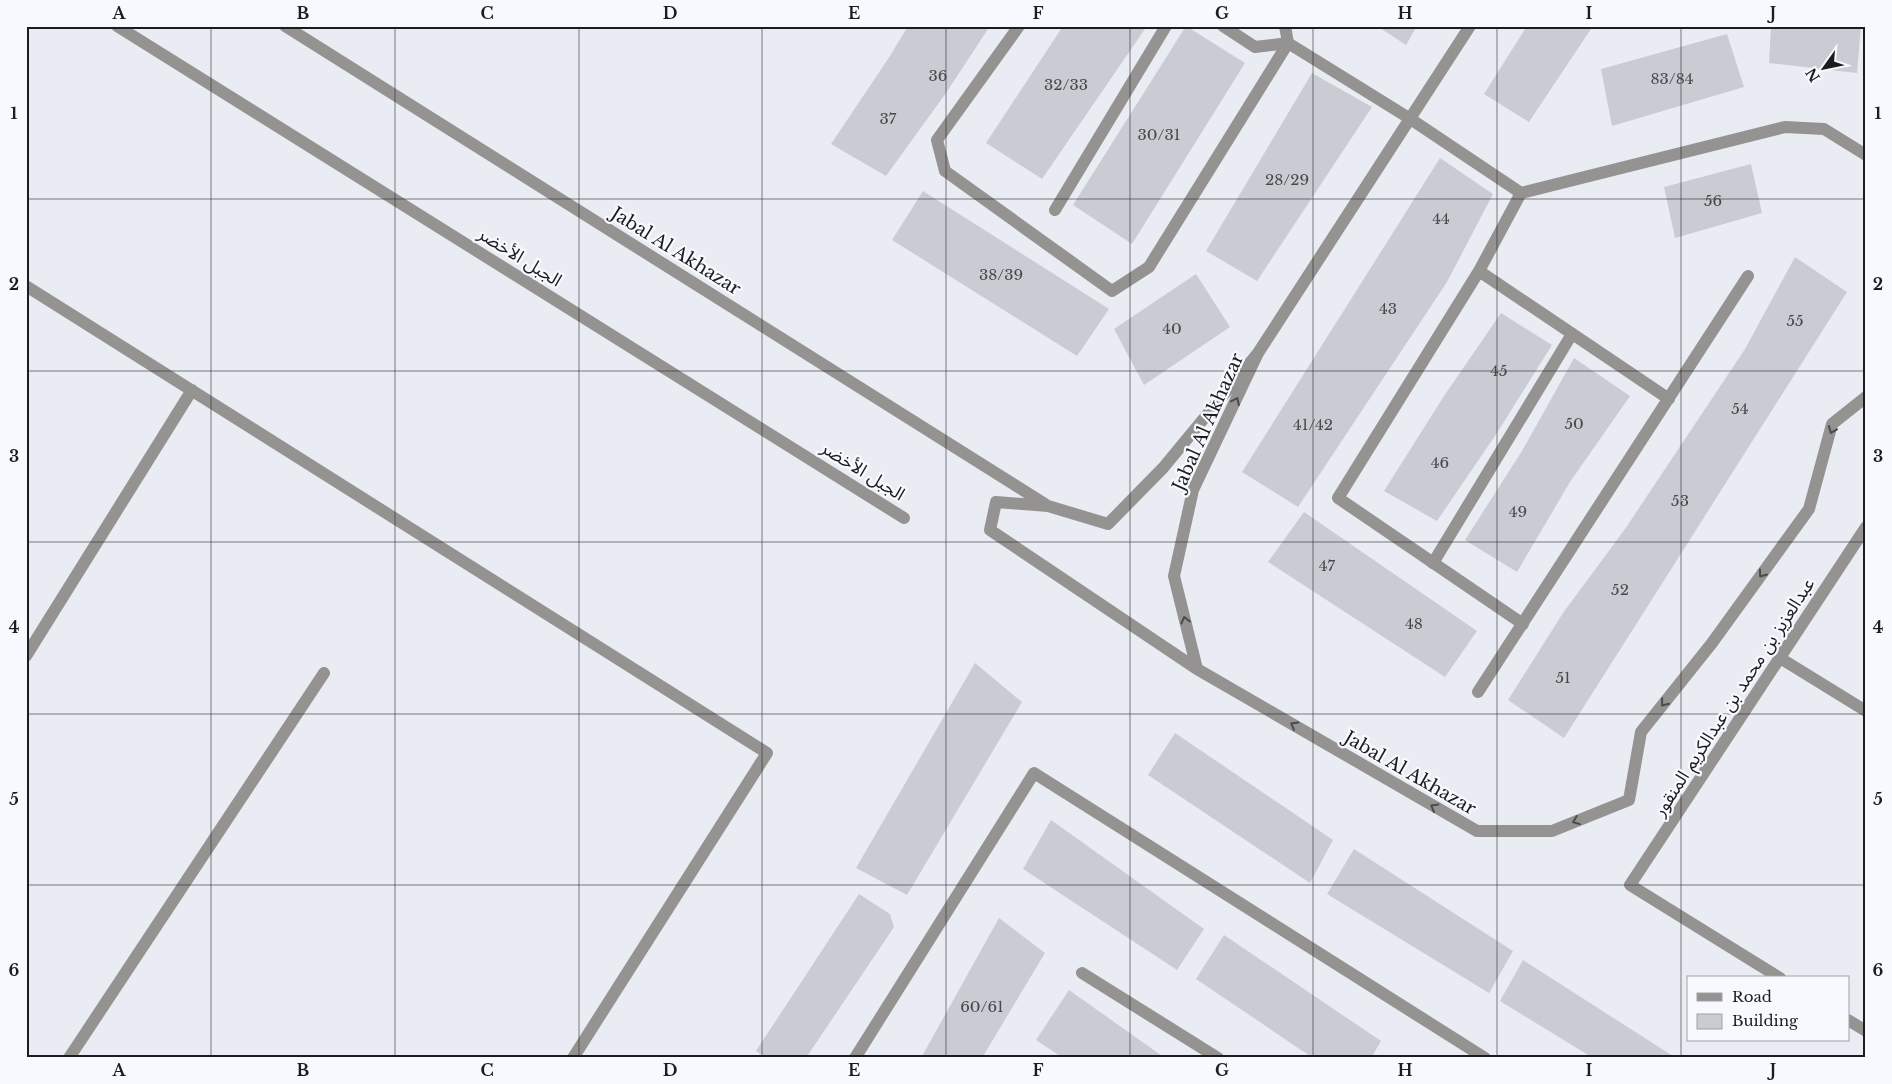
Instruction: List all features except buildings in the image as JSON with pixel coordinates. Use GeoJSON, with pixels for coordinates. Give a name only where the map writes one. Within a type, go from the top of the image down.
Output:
{"type":"FeatureCollection","features":[{"type":"Feature","properties":{"kind":"street","name":"الجبل الأخضر"},"geometry":{"type":"LineString","coordinates":[[117,26],[904,518]]}},
{"type":"Feature","properties":{"kind":"street","name":"Jabal Al Akhazar"},"geometry":{"type":"LineString","coordinates":[[285,26],[1048,506]]}},
{"type":"Feature","properties":{"kind":"street"},"geometry":{"type":"LineString","coordinates":[[1019,26],[937,140],[945,171],[1112,291],[1149,267],[1288,43],[1285,26]]}},
{"type":"Feature","properties":{"kind":"street"},"geometry":{"type":"LineString","coordinates":[[1056,210],[1166,26]]}},
{"type":"Feature","properties":{"kind":"street"},"geometry":{"type":"LineString","coordinates":[[1223,26],[1255,47],[1288,43],[1410,118],[1521,193]]}},
{"type":"Feature","properties":{"kind":"street"},"geometry":{"type":"LineString","coordinates":[[1258,353],[1470,26]]}},
{"type":"Feature","properties":{"kind":"street"},"geometry":{"type":"LineString","coordinates":[[1522,624],[1338,498],[1479,271],[1521,193],[1785,127],[1824,129],[1866,155]]}},
{"type":"Feature","properties":{"kind":"street"},"geometry":{"type":"LineString","coordinates":[[1479,271],[1669,399]]}},
{"type":"Feature","properties":{"kind":"street"},"geometry":{"type":"LineString","coordinates":[[1478,692],[1748,276]]}},
{"type":"Feature","properties":{"kind":"street"},"geometry":{"type":"LineString","coordinates":[[26,286],[767,753],[573,1058]]}},
{"type":"Feature","properties":{"kind":"street"},"geometry":{"type":"LineString","coordinates":[[1432,562],[1572,334]]}},
{"type":"Feature","properties":{"kind":"street","name":"Jabal Al Akhazar"},"geometry":{"type":"LineString","coordinates":[[1258,353],[1163,468],[1108,524],[1048,506],[996,502],[990,530],[1197,669],[1477,831]]}},
{"type":"Feature","properties":{"kind":"street","name":"Jabal Al Akhazar"},"geometry":{"type":"LineString","coordinates":[[1197,669],[1174,576],[1193,490],[1258,353]]}},
{"type":"Feature","properties":{"kind":"street"},"geometry":{"type":"LineString","coordinates":[[26,656],[192,390]]}},
{"type":"Feature","properties":{"kind":"street","name":"عبدالعزيز بن محمد بن عبدالكريم المنقور"},"geometry":{"type":"LineString","coordinates":[[1477,831],[1552,831],[1629,800],[1641,732],[1712,642],[1809,510],[1832,424],[1866,397]]}},
{"type":"Feature","properties":{"kind":"street","name":"عبدالعزيز بن محمد بن عبدالكريم المنقور"},"geometry":{"type":"LineString","coordinates":[[1777,976],[1630,885],[1866,527]]}},
{"type":"Feature","properties":{"kind":"street"},"geometry":{"type":"LineString","coordinates":[[1780,658],[1866,711]]}},
{"type":"Feature","properties":{"kind":"street"},"geometry":{"type":"LineString","coordinates":[[69,1058],[324,673]]}},
{"type":"Feature","properties":{"kind":"street"},"geometry":{"type":"LineString","coordinates":[[856,1058],[1034,773],[1485,1058]]}},
{"type":"Feature","properties":{"kind":"street"},"geometry":{"type":"LineString","coordinates":[[1082,972],[1218,1058]]}},
{"type":"Feature","properties":{"kind":"street"},"geometry":{"type":"LineString","coordinates":[[1850,1021],[1866,1031]]}}]}
